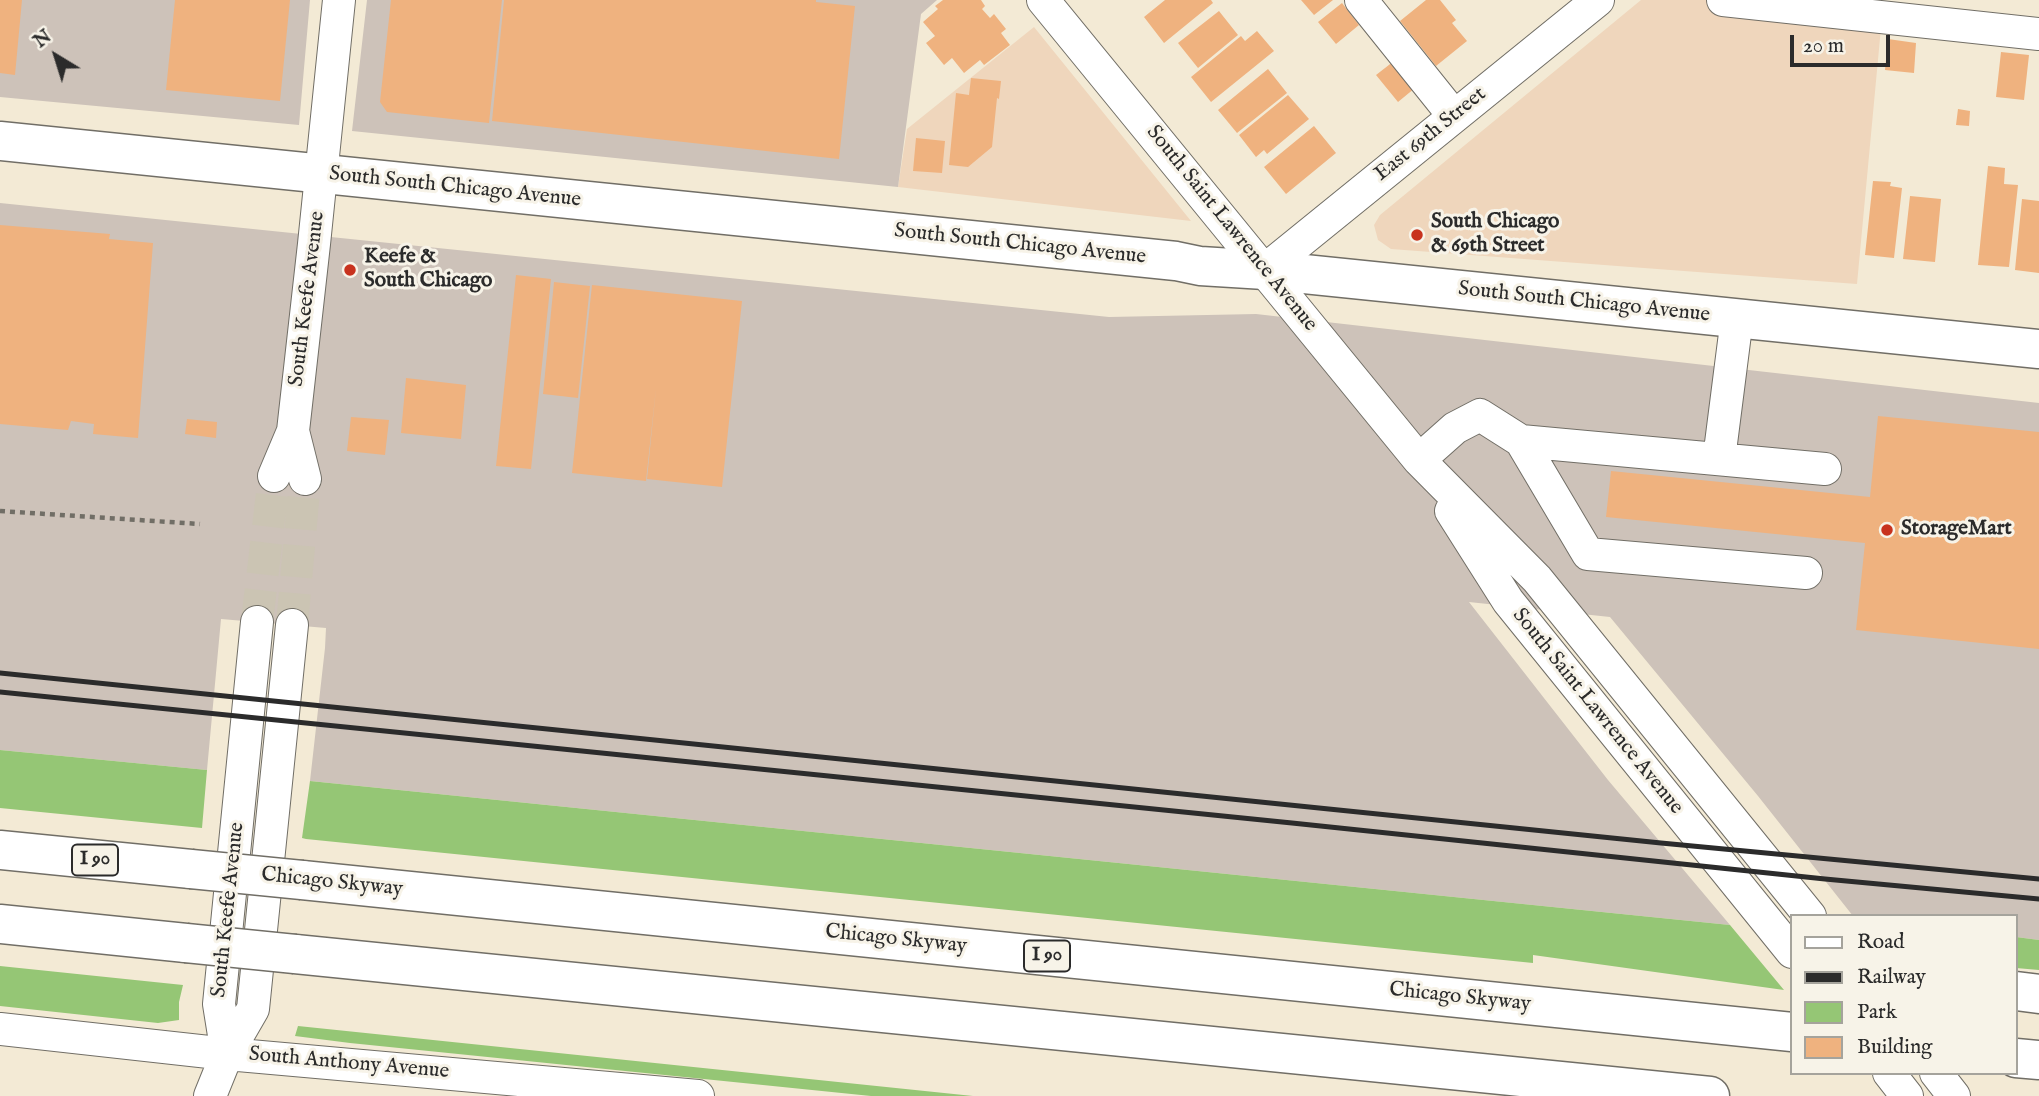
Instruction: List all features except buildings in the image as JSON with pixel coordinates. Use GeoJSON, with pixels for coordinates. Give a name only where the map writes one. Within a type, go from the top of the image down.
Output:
{"type":"FeatureCollection","features":[{"type":"Feature","properties":{"kind":"main road","name":"South South Chicago Avenue"},"geometry":{"type":"LineString","coordinates":[[0,141],[2039,349]]}},
{"type":"Feature","properties":{"kind":"main road","name":"Chicago Skyway"},"geometry":{"type":"LineString","coordinates":[[0,850],[1790,1032]]}},
{"type":"Feature","properties":{"kind":"main road"},"geometry":{"type":"LineString","coordinates":[[0,924],[1710,1096]]}},
{"type":"Feature","properties":{"kind":"main road"},"geometry":{"type":"LineString","coordinates":[[2018,991],[2039,994]]}},
{"type":"Feature","properties":{"kind":"main road"},"geometry":{"type":"LineString","coordinates":[[2018,1058],[2039,1060]]}},
{"type":"Feature","properties":{"kind":"street","name":"South Keefe Avenue"},"geometry":{"type":"LineString","coordinates":[[274,476],[293,431],[339,0]]}},
{"type":"Feature","properties":{"kind":"street","name":"South Saint Lawrence Avenue"},"geometry":{"type":"LineString","coordinates":[[1043,0],[1419,460],[1537,579],[1808,914]]}},
{"type":"Feature","properties":{"kind":"street"},"geometry":{"type":"LineString","coordinates":[[1361,0],[1454,116]]}},
{"type":"Feature","properties":{"kind":"street","name":"East 69th Street"},"geometry":{"type":"LineString","coordinates":[[1265,270],[1598,0]]}},
{"type":"Feature","properties":{"kind":"street"},"geometry":{"type":"LineString","coordinates":[[1723,0],[2039,34]]}},
{"type":"Feature","properties":{"kind":"street"},"geometry":{"type":"LineString","coordinates":[[1719,459],[1737,318]]}},
{"type":"Feature","properties":{"kind":"street"},"geometry":{"type":"LineString","coordinates":[[1419,460],[1455,428],[1480,415],[1521,441],[1588,554],[1806,573]]}},
{"type":"Feature","properties":{"kind":"street","name":"South Keefe Avenue"},"geometry":{"type":"LineString","coordinates":[[293,431],[305,479]]}},
{"type":"Feature","properties":{"kind":"street"},"geometry":{"type":"LineString","coordinates":[[1521,441],[1825,469]]}},
{"type":"Feature","properties":{"kind":"street","name":"South Saint Lawrence Avenue"},"geometry":{"type":"LineString","coordinates":[[1419,460],[1508,601],[1790,950]]}},
{"type":"Feature","properties":{"kind":"street","name":"South Keefe Avenue"},"geometry":{"type":"LineString","coordinates":[[227,1054],[219,1004],[257,622]]}},
{"type":"Feature","properties":{"kind":"street","name":"South Keefe Avenue"},"geometry":{"type":"LineString","coordinates":[[227,1054],[253,1009],[292,625]]}},
{"type":"Feature","properties":{"kind":"street","name":"South Anthony Avenue"},"geometry":{"type":"LineString","coordinates":[[0,1029],[227,1054],[698,1096]]}},
{"type":"Feature","properties":{"kind":"street"},"geometry":{"type":"LineString","coordinates":[[210,1096],[227,1054]]}},
{"type":"Feature","properties":{"kind":"street"},"geometry":{"type":"LineString","coordinates":[[1891,1075],[1907,1096]]}},
{"type":"Feature","properties":{"kind":"street"},"geometry":{"type":"LineString","coordinates":[[1938,1075],[1954,1096]]}},
{"type":"Feature","properties":{"kind":"path"},"geometry":{"type":"LineString","coordinates":[[0,511],[200,524]]}},
{"type":"Feature","properties":{"kind":"shaded area"},"geometry":{"type":"Polygon","coordinates":[[[0,0],[310,0],[299,125],[0,97],[0,0]]]}},
{"type":"Feature","properties":{"kind":"shaded area"},"geometry":{"type":"Polygon","coordinates":[[[367,0],[937,0],[921,14],[898,187],[352,131],[367,0]]]}},
{"type":"Feature","properties":{"kind":"shaded area"},"geometry":{"type":"Polygon","coordinates":[[[1641,0],[1723,0],[1882,17],[1857,284],[1391,249],[1378,240],[1374,225],[1380,215],[1641,0]]]}},
{"type":"Feature","properties":{"kind":"shaded area"},"geometry":{"type":"Polygon","coordinates":[[[1034,27],[1191,221],[898,187],[907,129],[1034,27]]]}},
{"type":"Feature","properties":{"kind":"shaded area"},"geometry":{"type":"Polygon","coordinates":[[[0,203],[1109,317],[1256,314],[2039,403],[2039,940],[2018,937],[2018,914],[1851,914],[1610,617],[1469,602],[1608,780],[1730,925],[310,781],[326,628],[221,619],[207,770],[0,750],[0,203]]]}},
{"type":"Feature","properties":{"kind":"green space"},"geometry":{"type":"Polygon","coordinates":[[[0,750],[207,770],[202,828],[0,808],[0,750]]]}},
{"type":"Feature","properties":{"kind":"green space"},"geometry":{"type":"Polygon","coordinates":[[[310,781],[1730,925],[1784,990],[1533,955],[1533,963],[306,839],[302,838],[310,781]]]}},
{"type":"Feature","properties":{"kind":"green space"},"geometry":{"type":"Polygon","coordinates":[[[2018,937],[2039,940],[2039,970],[2018,968],[2018,937]]]}},
{"type":"Feature","properties":{"kind":"green space"},"geometry":{"type":"Polygon","coordinates":[[[0,966],[183,985],[179,1020],[158,1023],[0,1006],[0,966]]]}},
{"type":"Feature","properties":{"kind":"green space"},"geometry":{"type":"Polygon","coordinates":[[[298,1026],[973,1096],[871,1096],[350,1043],[295,1036],[298,1026]]]}},
{"type":"Feature","properties":{"kind":"tunnel"},"geometry":{"type":"LineString","coordinates":[[257,622],[274,476]]}},
{"type":"Feature","properties":{"kind":"tunnel"},"geometry":{"type":"LineString","coordinates":[[292,625],[305,479]]}},
{"type":"Feature","properties":{"kind":"railway"},"geometry":{"type":"LineString","coordinates":[[0,673],[1661,843],[2039,879]]}},
{"type":"Feature","properties":{"kind":"railway"},"geometry":{"type":"LineString","coordinates":[[0,692],[2039,899]]}},
{"type":"Feature","properties":{"kind":"place","name":"South Chicago & 69th Street"},"geometry":{"type":"Point","coordinates":[1417,235]}},
{"type":"Feature","properties":{"kind":"place","name":"Keefe & South Chicago"},"geometry":{"type":"Point","coordinates":[350,270]}},
{"type":"Feature","properties":{"kind":"place","name":"StorageMart"},"geometry":{"type":"Point","coordinates":[1887,530]}}]}
